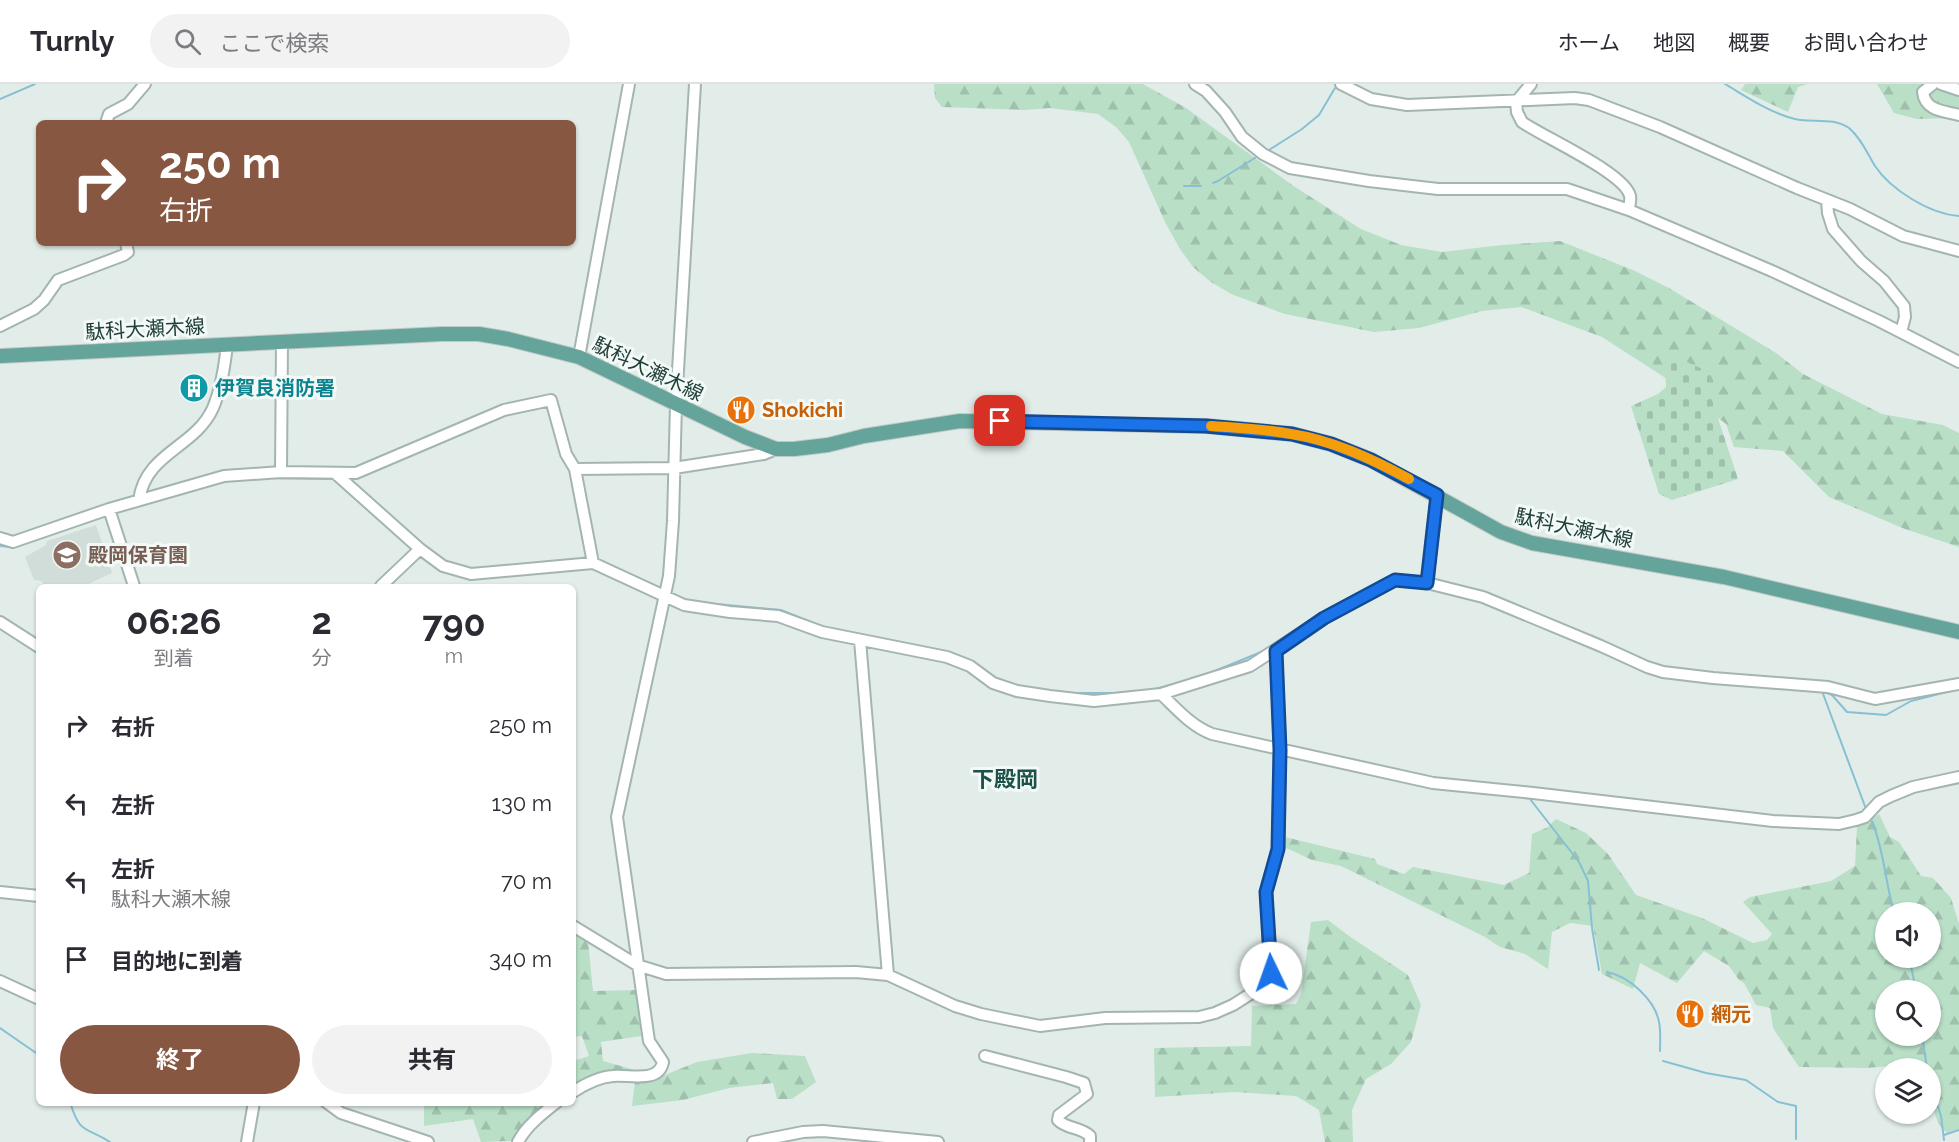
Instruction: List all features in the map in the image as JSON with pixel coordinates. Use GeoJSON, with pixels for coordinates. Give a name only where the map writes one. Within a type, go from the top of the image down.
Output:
{"type":"FeatureCollection","features":[{"type":"Feature","properties":{"kind":"main road","name":"駄科大瀬木線"},"geometry":{"type":"LineString","coordinates":[[0,356],[282,341],[479,334],[554,349],[579,357],[745,437],[776,449],[828,445],[864,436],[960,421],[1206,426],[1292,434],[1331,444],[1371,460],[1501,532],[1532,543],[1724,577],[1959,632]]}},
{"type":"Feature","properties":{"kind":"street"},"geometry":{"type":"LineString","coordinates":[[107,120],[109,114],[128,104],[145,84]]}},
{"type":"Feature","properties":{"kind":"street"},"geometry":{"type":"LineString","coordinates":[[579,357],[629,84]]}},
{"type":"Feature","properties":{"kind":"street"},"geometry":{"type":"LineString","coordinates":[[576,1090],[585,1084],[611,1076],[646,1076],[656,1073],[662,1068],[663,1062],[649,1041],[617,817],[669,576],[676,404],[695,84]]}},
{"type":"Feature","properties":{"kind":"street"},"geometry":{"type":"LineString","coordinates":[[1195,84],[1206,91],[1225,112],[1242,137],[1263,154],[1290,168],[1438,189],[1567,189],[1629,210],[1772,271],[1959,362]]}},
{"type":"Feature","properties":{"kind":"street"},"geometry":{"type":"LineString","coordinates":[[1341,84],[1371,99],[1389,104],[1516,102],[1575,98],[1589,100],[1658,126],[1850,209],[1903,237],[1959,251]]}},
{"type":"Feature","properties":{"kind":"street"},"geometry":{"type":"LineString","coordinates":[[1531,84],[1516,102],[1517,112],[1522,122],[1610,173],[1630,195],[1629,210]]}},
{"type":"Feature","properties":{"kind":"street"},"geometry":{"type":"LineString","coordinates":[[1933,84],[1923,92],[1924,99],[1930,106],[1959,115]]}},
{"type":"Feature","properties":{"kind":"street"},"geometry":{"type":"LineString","coordinates":[[1941,84],[1959,90]]}},
{"type":"Feature","properties":{"kind":"street"},"geometry":{"type":"LineString","coordinates":[[1827,201],[1833,229],[1861,261],[1884,281],[1904,306],[1905,317],[1901,332]]}},
{"type":"Feature","properties":{"kind":"street"},"geometry":{"type":"LineString","coordinates":[[0,326],[34,309],[44,300],[58,280],[128,252],[127,246]]}},
{"type":"Feature","properties":{"kind":"street"},"geometry":{"type":"LineString","coordinates":[[280,472],[282,341]]}},
{"type":"Feature","properties":{"kind":"street"},"geometry":{"type":"LineString","coordinates":[[139,500],[141,485],[152,468],[188,438],[212,409],[227,344]]}},
{"type":"Feature","properties":{"kind":"street"},"geometry":{"type":"LineString","coordinates":[[0,538],[13,542],[109,509],[224,476],[280,472],[356,473],[504,410],[551,400],[566,454],[575,469],[592,560]]}},
{"type":"Feature","properties":{"kind":"street"},"geometry":{"type":"LineString","coordinates":[[575,469],[674,468],[764,454],[776,449]]}},
{"type":"Feature","properties":{"kind":"street"},"geometry":{"type":"LineString","coordinates":[[336,474],[420,549],[443,566],[471,574],[592,560],[684,605],[778,616],[822,632],[947,657],[970,666],[993,683],[1017,691],[1050,696],[1094,701],[1161,694],[1250,666],[1324,618],[1395,580],[1427,583],[1483,597],[1663,672],[1828,687],[1875,699],[1959,684]]}},
{"type":"Feature","properties":{"kind":"street"},"geometry":{"type":"LineString","coordinates":[[1427,583],[1437,495]]}},
{"type":"Feature","properties":{"kind":"street"},"geometry":{"type":"LineString","coordinates":[[109,509],[133,584]]}},
{"type":"Feature","properties":{"kind":"street"},"geometry":{"type":"LineString","coordinates":[[383,584],[420,549]]}},
{"type":"Feature","properties":{"kind":"street"},"geometry":{"type":"LineString","coordinates":[[0,622],[36,645]]}},
{"type":"Feature","properties":{"kind":"street"},"geometry":{"type":"LineString","coordinates":[[860,640],[888,975]]}},
{"type":"Feature","properties":{"kind":"street"},"geometry":{"type":"LineString","coordinates":[[576,928],[637,965],[666,974],[856,972],[888,975],[955,1006],[981,1014],[1040,1026],[1105,1018],[1199,1017],[1215,1013],[1233,1005],[1266,984],[1271,973],[1266,892],[1278,849],[1280,750],[1276,651]]}},
{"type":"Feature","properties":{"kind":"street"},"geometry":{"type":"LineString","coordinates":[[1161,694],[1201,729],[1280,750],[1360,765],[1433,783],[1773,821],[1839,824],[1856,820],[1865,816],[1879,802],[1891,796],[1914,787],[1959,777]]}},
{"type":"Feature","properties":{"kind":"street"},"geometry":{"type":"LineString","coordinates":[[0,891],[36,896]]}},
{"type":"Feature","properties":{"kind":"street"},"geometry":{"type":"LineString","coordinates":[[0,981],[36,998]]}},
{"type":"Feature","properties":{"kind":"street"},"geometry":{"type":"LineString","coordinates":[[986,1056],[1084,1083],[1087,1094],[1059,1115],[1058,1120],[1060,1123],[1084,1131],[1090,1136],[1090,1142]]}},
{"type":"Feature","properties":{"kind":"street"},"geometry":{"type":"LineString","coordinates":[[247,1142],[253,1106]]}},
{"type":"Feature","properties":{"kind":"street"},"geometry":{"type":"LineString","coordinates":[[331,1106],[341,1113],[428,1142]]}},
{"type":"Feature","properties":{"kind":"street"},"geometry":{"type":"LineString","coordinates":[[518,1142],[552,1106]]}},
{"type":"Feature","properties":{"kind":"street"},"geometry":{"type":"LineString","coordinates":[[753,1142],[803,1132],[824,1131],[938,1142]]}},
{"type":"Feature","properties":{"kind":"shaded area","name":"殿岡保育園"},"geometry":{"type":"Polygon","coordinates":[[[96,525],[112,573],[88,584],[43,584],[41,581],[34,580],[25,557],[46,545],[47,541],[96,525]]]}},
{"type":"Feature","properties":{"kind":"green space"},"geometry":{"type":"Polygon","coordinates":[[[934,84],[1143,84],[1186,108],[1295,187],[1361,229],[1401,245],[1442,252],[1560,241],[1635,271],[1669,288],[1776,353],[1803,374],[1882,414],[1943,425],[1959,433],[1959,547],[1905,529],[1829,497],[1783,451],[1734,447],[1726,424],[1664,377],[1602,337],[1521,307],[1482,311],[1419,328],[1374,332],[1285,314],[1231,294],[1211,282],[1193,267],[1165,222],[1129,142],[1116,127],[1098,114],[1050,108],[1024,110],[942,107],[935,98],[934,84]]]}},
{"type":"Feature","properties":{"kind":"green space"},"geometry":{"type":"Polygon","coordinates":[[[1745,84],[1807,84],[1798,87],[1788,112],[1741,90],[1745,84]]]}},
{"type":"Feature","properties":{"kind":"green space"},"geometry":{"type":"Polygon","coordinates":[[[1877,84],[1959,84],[1959,118],[1917,119],[1894,113],[1877,84]]]}},
{"type":"Feature","properties":{"kind":"green space"},"geometry":{"type":"Polygon","coordinates":[[[1678,358],[1709,372],[1715,384],[1710,394],[1738,479],[1672,500],[1659,494],[1631,406],[1658,394],[1666,387],[1665,366],[1678,358]]]}},
{"type":"Feature","properties":{"kind":"green space"},"geometry":{"type":"Polygon","coordinates":[[[1879,814],[1890,837],[1899,842],[1921,876],[1933,878],[1951,898],[1959,924],[1959,1129],[1947,1133],[1939,1124],[1941,1058],[1875,1058],[1875,1067],[1865,1068],[1799,1067],[1773,1028],[1770,1008],[1756,1005],[1744,983],[1729,966],[1704,951],[1677,983],[1640,963],[1633,989],[1602,974],[1593,926],[1570,923],[1552,932],[1548,969],[1525,954],[1500,947],[1485,937],[1341,866],[1312,860],[1284,847],[1285,837],[1375,859],[1377,864],[1404,874],[1413,867],[1504,885],[1529,873],[1532,834],[1548,827],[1556,819],[1586,833],[1608,854],[1636,895],[1702,918],[1753,943],[1767,940],[1772,934],[1743,902],[1750,897],[1831,881],[1855,866],[1857,826],[1879,814]]]}},
{"type":"Feature","properties":{"kind":"green space"},"geometry":{"type":"Polygon","coordinates":[[[1328,920],[1408,975],[1421,1005],[1411,1042],[1391,1064],[1366,1079],[1352,1110],[1353,1142],[1325,1142],[1319,1110],[1296,1096],[1235,1092],[1155,1097],[1154,1048],[1251,1046],[1252,1006],[1296,1004],[1301,994],[1311,922],[1328,920]]]}},
{"type":"Feature","properties":{"kind":"green space"},"geometry":{"type":"Polygon","coordinates":[[[576,934],[588,941],[593,991],[637,990],[641,1036],[601,1042],[603,1061],[660,1077],[697,1062],[752,1053],[805,1056],[816,1082],[792,1099],[777,1099],[773,1083],[729,1088],[683,1100],[632,1106],[635,1081],[594,1073],[576,1084],[576,1060],[589,1056],[582,1036],[576,1037],[576,934]]]}},
{"type":"Feature","properties":{"kind":"green space"},"geometry":{"type":"Polygon","coordinates":[[[424,1106],[544,1106],[511,1141],[481,1142],[473,1119],[424,1126],[424,1106]]]}},
{"type":"Feature","properties":{"kind":"waterway"},"geometry":{"type":"LineString","coordinates":[[0,99],[35,84]]}},
{"type":"Feature","properties":{"kind":"waterway"},"geometry":{"type":"LineString","coordinates":[[1725,84],[1777,113],[1795,119],[1836,123],[1849,128],[1875,166],[1891,184],[1924,206],[1959,216]]}},
{"type":"Feature","properties":{"kind":"waterway"},"geometry":{"type":"LineString","coordinates":[[1269,150],[1319,115],[1335,88]]}},
{"type":"Feature","properties":{"kind":"waterway"},"geometry":{"type":"LineString","coordinates":[[1213,183],[1258,156]]}},
{"type":"Feature","properties":{"kind":"waterway"},"geometry":{"type":"LineString","coordinates":[[1184,186],[1201,186]]}},
{"type":"Feature","properties":{"kind":"waterway"},"geometry":{"type":"LineString","coordinates":[[265,478],[332,479]]}},
{"type":"Feature","properties":{"kind":"waterway"},"geometry":{"type":"LineString","coordinates":[[46,536],[66,529]]}},
{"type":"Feature","properties":{"kind":"waterway"},"geometry":{"type":"LineString","coordinates":[[0,546],[12,547]]}},
{"type":"Feature","properties":{"kind":"waterway"},"geometry":{"type":"LineString","coordinates":[[542,562],[590,558]]}},
{"type":"Feature","properties":{"kind":"waterway"},"geometry":{"type":"LineString","coordinates":[[1398,576],[1413,577]]}},
{"type":"Feature","properties":{"kind":"waterway"},"geometry":{"type":"LineString","coordinates":[[672,594],[689,601]]}},
{"type":"Feature","properties":{"kind":"waterway"},"geometry":{"type":"LineString","coordinates":[[695,602],[781,610],[826,628]]}},
{"type":"Feature","properties":{"kind":"waterway"},"geometry":{"type":"LineString","coordinates":[[867,636],[897,642]]}},
{"type":"Feature","properties":{"kind":"waterway"},"geometry":{"type":"LineString","coordinates":[[1210,673],[1266,650]]}},
{"type":"Feature","properties":{"kind":"waterway"},"geometry":{"type":"LineString","coordinates":[[1155,689],[1196,678]]}},
{"type":"Feature","properties":{"kind":"waterway"},"geometry":{"type":"LineString","coordinates":[[1729,684],[1822,691],[1832,695],[1847,712],[1886,715],[1911,701],[1959,689]]}},
{"type":"Feature","properties":{"kind":"waterway"},"geometry":{"type":"LineString","coordinates":[[1072,693],[1141,691]]}},
{"type":"Feature","properties":{"kind":"waterway"},"geometry":{"type":"LineString","coordinates":[[1822,691],[1866,809]]}},
{"type":"Feature","properties":{"kind":"waterway"},"geometry":{"type":"LineString","coordinates":[[1530,799],[1579,862],[1588,881],[1599,970]]}},
{"type":"Feature","properties":{"kind":"waterway"},"geometry":{"type":"LineString","coordinates":[[1872,821],[1891,902]]}},
{"type":"Feature","properties":{"kind":"waterway"},"geometry":{"type":"LineString","coordinates":[[1911,968],[1914,980]]}},
{"type":"Feature","properties":{"kind":"waterway"},"geometry":{"type":"LineString","coordinates":[[1607,972],[1624,978],[1640,990],[1652,1005],[1660,1025],[1660,1051]]}},
{"type":"Feature","properties":{"kind":"waterway"},"geometry":{"type":"LineString","coordinates":[[0,1028],[36,1053]]}},
{"type":"Feature","properties":{"kind":"waterway"},"geometry":{"type":"LineString","coordinates":[[1924,1046],[1925,1058]]}},
{"type":"Feature","properties":{"kind":"waterway"},"geometry":{"type":"LineString","coordinates":[[1663,1061],[1706,1073],[1746,1080],[1778,1102],[1796,1106],[1796,1139]]}},
{"type":"Feature","properties":{"kind":"waterway"},"geometry":{"type":"LineString","coordinates":[[71,1106],[80,1125],[110,1142]]}},
{"type":"Feature","properties":{"kind":"waterway"},"geometry":{"type":"LineString","coordinates":[[1941,1116],[1944,1140]]}},
{"type":"Feature","properties":{"kind":"waterway"},"geometry":{"type":"LineString","coordinates":[[1944,1135],[1959,1130]]}},
{"type":"Feature","properties":{"kind":"slow traffic"},"geometry":{"type":"LineString","coordinates":[[1211,426],[1292,434],[1331,444],[1409,479]]}},
{"type":"Feature","properties":{"kind":"place","name":"伊賀良消防署"},"geometry":{"type":"Point","coordinates":[194,388]}},
{"type":"Feature","properties":{"kind":"place","name":"Shokichi"},"geometry":{"type":"Point","coordinates":[741,410]}},
{"type":"Feature","properties":{"kind":"place","name":"殿岡保育園"},"geometry":{"type":"Point","coordinates":[67,555]}},
{"type":"Feature","properties":{"kind":"place","name":"網元"},"geometry":{"type":"Point","coordinates":[1690,1014]}},
{"type":"Feature","properties":{"kind":"district","name":"下殿岡"},"geometry":{"type":"Point","coordinates":[1005,779]}},
{"type":"Feature","properties":{"kind":"route"},"geometry":{"type":"LineString","coordinates":[[1000,421],[1206,426],[1292,434],[1331,444],[1371,460],[1437,495],[1427,583],[1395,580],[1324,618],[1276,651],[1280,750],[1278,849],[1266,892],[1271,973]]}}]}
